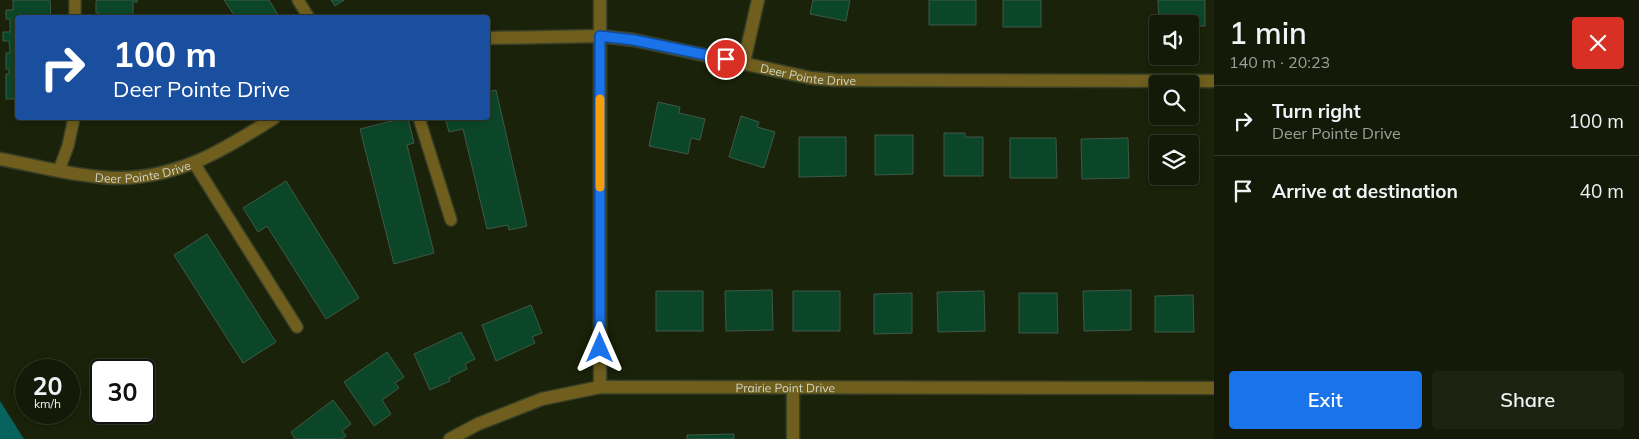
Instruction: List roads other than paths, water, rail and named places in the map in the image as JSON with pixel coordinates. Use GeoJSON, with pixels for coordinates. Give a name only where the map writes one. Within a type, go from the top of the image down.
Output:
{"type":"FeatureCollection","features":[{"type":"Feature","properties":{"kind":"street"},"geometry":{"type":"LineString","coordinates":[[600,0],[600,387]]}},
{"type":"Feature","properties":{"kind":"street"},"geometry":{"type":"LineString","coordinates":[[744,62],[758,0]]}},
{"type":"Feature","properties":{"kind":"street","name":"Deer Pointe Drive"},"geometry":{"type":"LineString","coordinates":[[490,38],[600,36],[634,40],[744,62],[811,78],[835,80],[1214,81]]}},
{"type":"Feature","properties":{"kind":"street","name":"Deer Pointe Drive"},"geometry":{"type":"LineString","coordinates":[[0,158],[59,170],[119,178],[142,176],[165,172],[194,163],[230,146],[271,120]]}},
{"type":"Feature","properties":{"kind":"street","name":"Prairie Point Drive"},"geometry":{"type":"LineString","coordinates":[[450,439],[478,424],[542,400],[600,387],[1214,388]]}},
{"type":"Feature","properties":{"kind":"street"},"geometry":{"type":"LineString","coordinates":[[793,388],[793,439]]}},
{"type":"Feature","properties":{"kind":"lane"},"geometry":{"type":"LineString","coordinates":[[75,0],[75,15]]}},
{"type":"Feature","properties":{"kind":"lane"},"geometry":{"type":"LineString","coordinates":[[298,0],[307,15]]}},
{"type":"Feature","properties":{"kind":"lane"},"geometry":{"type":"LineString","coordinates":[[59,170],[68,146],[74,120]]}},
{"type":"Feature","properties":{"kind":"lane"},"geometry":{"type":"LineString","coordinates":[[420,120],[451,220]]}},
{"type":"Feature","properties":{"kind":"lane"},"geometry":{"type":"LineString","coordinates":[[194,163],[297,327]]}},
{"type":"Feature","properties":{"kind":"water"},"geometry":{"type":"Polygon","coordinates":[[[0,401],[24,439],[0,439],[0,401]]]}}]}
